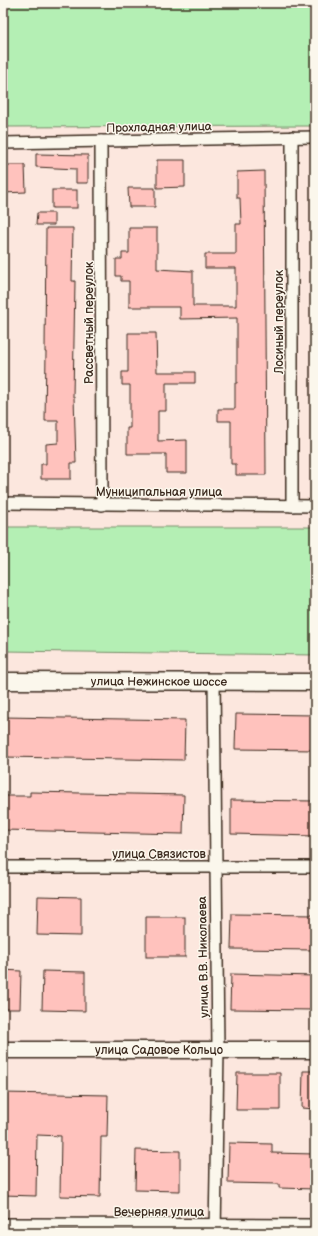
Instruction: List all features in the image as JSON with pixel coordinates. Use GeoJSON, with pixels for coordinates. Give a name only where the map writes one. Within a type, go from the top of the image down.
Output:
{"type":"FeatureCollection","features":[{"type":"Feature","properties":{"kind":"main road","name":"улица Нежинское шоссе"},"geometry":{"type":"LineString","coordinates":[[3,681],[315,682]]}},
{"type":"Feature","properties":{"kind":"main road","name":"улица Садовое Кольцо"},"geometry":{"type":"LineString","coordinates":[[3,1050],[315,1050]]}},
{"type":"Feature","properties":{"kind":"street","name":"Лосиный переулок"},"geometry":{"type":"LineString","coordinates":[[292,137],[292,506]]}},
{"type":"Feature","properties":{"kind":"street","name":"Прохладная улица"},"geometry":{"type":"LineString","coordinates":[[3,143],[315,137]]}},
{"type":"Feature","properties":{"kind":"street","name":"Рассветный переулок"},"geometry":{"type":"LineString","coordinates":[[101,141],[102,505]]}},
{"type":"Feature","properties":{"kind":"street","name":"Муниципальная улица"},"geometry":{"type":"LineString","coordinates":[[3,503],[315,506]]}},
{"type":"Feature","properties":{"kind":"street","name":"улица В.В. Николаева"},"geometry":{"type":"LineString","coordinates":[[214,681],[214,867],[218,1050],[215,1229]]}},
{"type":"Feature","properties":{"kind":"street","name":"улица Связистов"},"geometry":{"type":"LineString","coordinates":[[3,867],[315,867]]}},
{"type":"Feature","properties":{"kind":"street","name":"Вечерняя улица"},"geometry":{"type":"LineString","coordinates":[[3,1224],[215,1229],[315,1225]]}},
{"type":"Feature","properties":{"kind":"green space"},"geometry":{"type":"Polygon","coordinates":[[[3,3],[315,3],[315,126],[3,127],[3,3]]]}},
{"type":"Feature","properties":{"kind":"green space"},"geometry":{"type":"Polygon","coordinates":[[[3,527],[315,527],[315,655],[3,651],[3,527]]]}},
{"type":"Feature","properties":{"kind":"building"},"geometry":{"type":"Polygon","coordinates":[[[36,154],[88,155],[88,183],[76,183],[76,169],[36,167],[36,154]]]}},
{"type":"Feature","properties":{"kind":"building"},"geometry":{"type":"Polygon","coordinates":[[[157,160],[185,160],[185,187],[157,188],[157,160]]]}},
{"type":"Feature","properties":{"kind":"building"},"geometry":{"type":"Polygon","coordinates":[[[3,165],[25,165],[26,192],[3,193],[3,165]]]}},
{"type":"Feature","properties":{"kind":"building"},"geometry":{"type":"Polygon","coordinates":[[[264,171],[266,475],[236,475],[236,464],[231,464],[231,421],[218,421],[218,409],[235,409],[235,383],[237,383],[237,318],[180,319],[180,307],[129,307],[129,281],[121,281],[121,276],[116,276],[116,259],[122,259],[122,253],[129,253],[129,228],[157,228],[157,269],[193,271],[193,306],[236,306],[236,268],[205,268],[205,254],[236,254],[236,224],[241,224],[240,198],[237,198],[237,172],[264,171]]]}},
{"type":"Feature","properties":{"kind":"building"},"geometry":{"type":"Polygon","coordinates":[[[128,188],[155,188],[155,207],[129,207],[128,188]]]}},
{"type":"Feature","properties":{"kind":"building"},"geometry":{"type":"Polygon","coordinates":[[[52,190],[77,190],[77,208],[52,208],[52,190]]]}},
{"type":"Feature","properties":{"kind":"building"},"geometry":{"type":"Polygon","coordinates":[[[37,213],[54,213],[54,225],[36,225],[37,213]]]}},
{"type":"Feature","properties":{"kind":"building"},"geometry":{"type":"Polygon","coordinates":[[[46,228],[73,228],[72,281],[75,281],[73,397],[76,463],[71,463],[71,479],[41,479],[41,464],[46,464],[46,444],[58,443],[58,421],[45,421],[46,228]]]}},
{"type":"Feature","properties":{"kind":"building"},"geometry":{"type":"Polygon","coordinates":[[[128,333],[156,333],[157,372],[195,372],[195,383],[166,383],[166,411],[158,411],[158,441],[187,440],[187,473],[166,473],[166,454],[127,454],[127,428],[130,428],[130,385],[122,385],[122,372],[128,372],[128,333]]]}},
{"type":"Feature","properties":{"kind":"building"},"geometry":{"type":"Polygon","coordinates":[[[236,714],[315,715],[315,750],[235,749],[236,714]]]}},
{"type":"Feature","properties":{"kind":"building"},"geometry":{"type":"Polygon","coordinates":[[[3,717],[185,720],[184,760],[3,757],[3,717]]]}},
{"type":"Feature","properties":{"kind":"building"},"geometry":{"type":"Polygon","coordinates":[[[30,792],[184,795],[183,834],[3,830],[3,796],[30,796],[30,792]]]}},
{"type":"Feature","properties":{"kind":"building"},"geometry":{"type":"Polygon","coordinates":[[[231,800],[315,801],[315,836],[231,834],[231,800]]]}},
{"type":"Feature","properties":{"kind":"building"},"geometry":{"type":"Polygon","coordinates":[[[38,896],[81,897],[81,936],[37,935],[38,896]]]}},
{"type":"Feature","properties":{"kind":"building"},"geometry":{"type":"Polygon","coordinates":[[[232,914],[315,915],[315,950],[231,949],[232,914]]]}},
{"type":"Feature","properties":{"kind":"building"},"geometry":{"type":"Polygon","coordinates":[[[146,917],[185,917],[185,957],[146,957],[146,917]]]}},
{"type":"Feature","properties":{"kind":"building"},"geometry":{"type":"Polygon","coordinates":[[[3,970],[21,971],[20,1009],[3,1009],[3,970]]]}},
{"type":"Feature","properties":{"kind":"building"},"geometry":{"type":"Polygon","coordinates":[[[43,971],[85,972],[85,1011],[42,1010],[43,971]]]}},
{"type":"Feature","properties":{"kind":"building"},"geometry":{"type":"Polygon","coordinates":[[[231,974],[315,976],[315,1010],[230,1009],[231,974]]]}},
{"type":"Feature","properties":{"kind":"building"},"geometry":{"type":"Polygon","coordinates":[[[303,1071],[315,1071],[315,1109],[302,1108],[303,1071]]]}},
{"type":"Feature","properties":{"kind":"building"},"geometry":{"type":"Polygon","coordinates":[[[237,1073],[280,1073],[280,1110],[236,1110],[237,1073]]]}},
{"type":"Feature","properties":{"kind":"building"},"geometry":{"type":"Polygon","coordinates":[[[3,1093],[108,1095],[107,1137],[101,1137],[100,1197],[60,1196],[61,1136],[37,1135],[36,1196],[3,1195],[3,1093]]]}},
{"type":"Feature","properties":{"kind":"building"},"geometry":{"type":"Polygon","coordinates":[[[229,1143],[272,1144],[272,1153],[315,1154],[315,1189],[279,1188],[279,1184],[228,1183],[229,1143]]]}},
{"type":"Feature","properties":{"kind":"building"},"geometry":{"type":"Polygon","coordinates":[[[136,1150],[180,1151],[180,1191],[135,1190],[136,1150]]]}}]}
